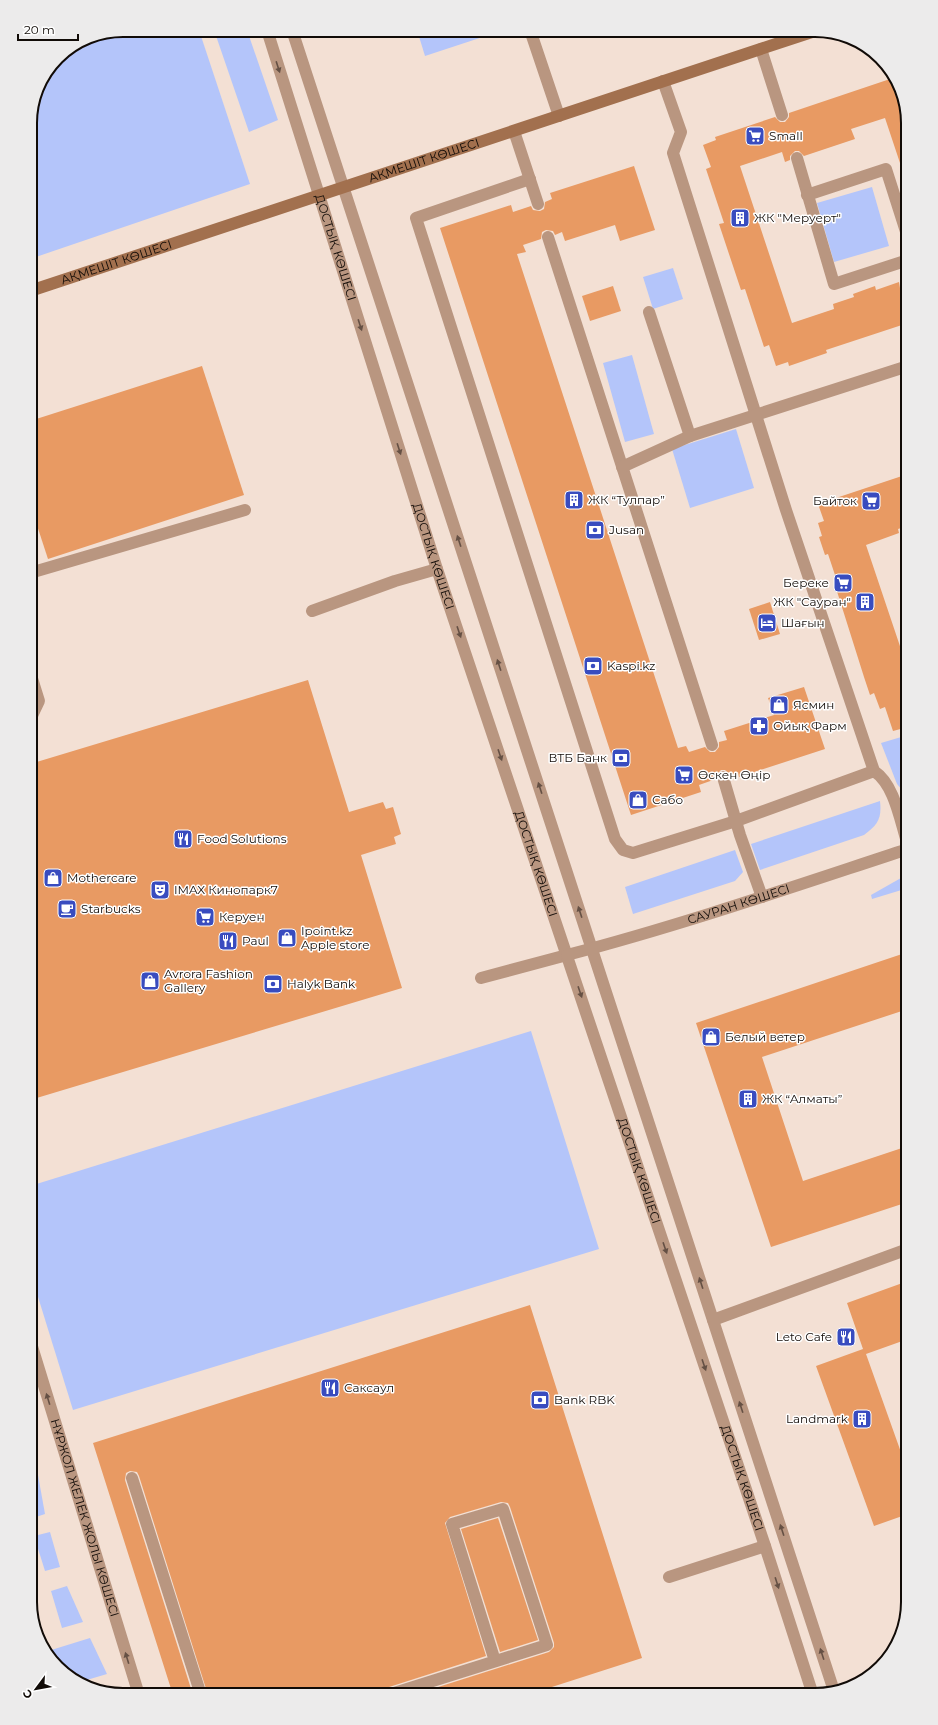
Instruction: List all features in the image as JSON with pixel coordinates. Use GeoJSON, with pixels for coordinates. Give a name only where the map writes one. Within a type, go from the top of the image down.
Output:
{"type":"FeatureCollection","features":[{"type":"Feature","properties":{"kind":"main road","name":"АҚМЕШІТ КӨШЕСІ"},"geometry":{"type":"LineString","coordinates":[[37,289],[797,37]]}},
{"type":"Feature","properties":{"kind":"street","name":"ДОСТЫҚ КӨШЕСІ"},"geometry":{"type":"LineString","coordinates":[[269,37],[437,569],[765,1546],[811,1688]]}},
{"type":"Feature","properties":{"kind":"street","name":"ДОСТЫҚ КӨШЕСІ"},"geometry":{"type":"LineString","coordinates":[[294,37],[832,1686]]}},
{"type":"Feature","properties":{"kind":"street"},"geometry":{"type":"LineString","coordinates":[[532,37],[559,116]]}},
{"type":"Feature","properties":{"kind":"street"},"geometry":{"type":"LineString","coordinates":[[762,49],[782,115]]}},
{"type":"Feature","properties":{"kind":"street"},"geometry":{"type":"LineString","coordinates":[[663,81],[681,132],[672,153],[786,510],[874,771],[881,776],[889,786],[901,823]]}},
{"type":"Feature","properties":{"kind":"street"},"geometry":{"type":"LineString","coordinates":[[514,131],[538,204]]}},
{"type":"Feature","properties":{"kind":"street"},"geometry":{"type":"LineString","coordinates":[[796,158],[834,284],[901,262]]}},
{"type":"Feature","properties":{"kind":"street"},"geometry":{"type":"LineString","coordinates":[[807,195],[886,169],[901,216]]}},
{"type":"Feature","properties":{"kind":"street"},"geometry":{"type":"LineString","coordinates":[[530,179],[416,218],[615,839],[623,850],[633,853],[736,821],[874,771]]}},
{"type":"Feature","properties":{"kind":"street"},"geometry":{"type":"LineString","coordinates":[[548,237],[712,745]]}},
{"type":"Feature","properties":{"kind":"street"},"geometry":{"type":"LineString","coordinates":[[650,312],[690,436]]}},
{"type":"Feature","properties":{"kind":"street"},"geometry":{"type":"LineString","coordinates":[[622,467],[690,436],[901,368]]}},
{"type":"Feature","properties":{"kind":"street"},"geometry":{"type":"LineString","coordinates":[[37,571],[245,510]]}},
{"type":"Feature","properties":{"kind":"street"},"geometry":{"type":"LineString","coordinates":[[312,611],[395,581],[437,569]]}},
{"type":"Feature","properties":{"kind":"street"},"geometry":{"type":"LineString","coordinates":[[37,695],[39,701],[37,705]]}},
{"type":"Feature","properties":{"kind":"street"},"geometry":{"type":"LineString","coordinates":[[723,777],[740,835],[762,897]]}},
{"type":"Feature","properties":{"kind":"street","name":"САУРАН КӨШЕСІ"},"geometry":{"type":"LineString","coordinates":[[481,978],[592,949],[762,897],[901,851]]}},
{"type":"Feature","properties":{"kind":"street"},"geometry":{"type":"LineString","coordinates":[[713,1320],[901,1252]]}},
{"type":"Feature","properties":{"kind":"street","name":"НҰРЖОЛ ЖЕЛЕК ЖОЛЫ КӨШЕСІ"},"geometry":{"type":"LineString","coordinates":[[37,1363],[137,1688]]}},
{"type":"Feature","properties":{"kind":"street"},"geometry":{"type":"LineString","coordinates":[[132,1478],[199,1688]]}},
{"type":"Feature","properties":{"kind":"street"},"geometry":{"type":"LineString","coordinates":[[410,1688],[546,1645],[503,1508],[452,1524],[495,1661]]}},
{"type":"Feature","properties":{"kind":"street"},"geometry":{"type":"LineString","coordinates":[[669,1577],[765,1546]]}},
{"type":"Feature","properties":{"kind":"shaded area"},"geometry":{"type":"Polygon","coordinates":[[[123,37],[201,37],[250,184],[37,257],[37,118],[40,101],[46,85],[58,66],[66,58],[85,46],[96,42],[123,37]]]}},
{"type":"Feature","properties":{"kind":"shaded area"},"geometry":{"type":"Polygon","coordinates":[[[216,37],[249,37],[278,120],[249,132],[216,37]]]}},
{"type":"Feature","properties":{"kind":"shaded area"},"geometry":{"type":"Polygon","coordinates":[[[419,37],[483,37],[425,56],[419,37]]]}},
{"type":"Feature","properties":{"kind":"shaded area"},"geometry":{"type":"Polygon","coordinates":[[[872,187],[889,246],[834,262],[817,203],[872,187]]]}},
{"type":"Feature","properties":{"kind":"shaded area"},"geometry":{"type":"Polygon","coordinates":[[[673,268],[683,299],[653,309],[643,277],[673,268]]]}},
{"type":"Feature","properties":{"kind":"shaded area"},"geometry":{"type":"Polygon","coordinates":[[[632,355],[654,434],[625,442],[603,363],[632,355]]]}},
{"type":"Feature","properties":{"kind":"shaded area"},"geometry":{"type":"Polygon","coordinates":[[[736,429],[754,488],[690,508],[672,449],[736,429]]]}},
{"type":"Feature","properties":{"kind":"shaded area"},"geometry":{"type":"Polygon","coordinates":[[[901,737],[901,789],[897,784],[881,743],[901,737]]]}},
{"type":"Feature","properties":{"kind":"shaded area"},"geometry":{"type":"Polygon","coordinates":[[[880,801],[880,817],[873,828],[864,835],[760,870],[751,844],[880,801]]]}},
{"type":"Feature","properties":{"kind":"shaded area"},"geometry":{"type":"Polygon","coordinates":[[[735,850],[743,872],[735,881],[633,914],[625,887],[735,850]]]}},
{"type":"Feature","properties":{"kind":"shaded area"},"geometry":{"type":"Polygon","coordinates":[[[901,878],[901,890],[872,899],[871,895],[901,878]]]}},
{"type":"Feature","properties":{"kind":"shaded area"},"geometry":{"type":"Polygon","coordinates":[[[531,1031],[599,1249],[73,1410],[37,1294],[37,1184],[531,1031]]]}},
{"type":"Feature","properties":{"kind":"shaded area"},"geometry":{"type":"Polygon","coordinates":[[[37,1475],[45,1514],[37,1517],[37,1475]]]}},
{"type":"Feature","properties":{"kind":"shaded area"},"geometry":{"type":"Polygon","coordinates":[[[50,1532],[60,1567],[45,1571],[37,1546],[37,1535],[50,1532]]]}},
{"type":"Feature","properties":{"kind":"shaded area"},"geometry":{"type":"Polygon","coordinates":[[[67,1586],[83,1622],[62,1628],[51,1591],[67,1586]]]}},
{"type":"Feature","properties":{"kind":"shaded area"},"geometry":{"type":"Polygon","coordinates":[[[90,1638],[107,1674],[87,1680],[85,1679],[66,1667],[58,1659],[52,1650],[90,1638]]]}},
{"type":"Feature","properties":{"kind":"building","name":"ЖК \"Меруерт\""},"geometry":{"type":"Polygon","coordinates":[[[889,80],[896,96],[901,118],[901,166],[885,118],[851,129],[855,139],[804,156],[799,151],[795,151],[790,156],[790,160],[785,162],[782,152],[740,166],[792,323],[834,309],[833,304],[854,297],[853,294],[875,286],[876,290],[899,282],[901,288],[901,325],[826,350],[827,353],[789,366],[788,362],[776,366],[769,345],[764,347],[745,289],[741,290],[719,224],[724,223],[706,169],[711,167],[703,145],[716,140],[715,137],[775,117],[780,122],[785,122],[789,117],[789,113],[889,80]]]}},
{"type":"Feature","properties":{"kind":"building"},"geometry":{"type":"Polygon","coordinates":[[[634,166],[655,230],[620,241],[615,225],[565,241],[562,232],[555,235],[553,231],[546,230],[542,232],[541,239],[523,245],[526,252],[517,254],[678,748],[686,746],[689,752],[705,747],[710,752],[715,752],[719,747],[719,742],[727,740],[724,731],[774,715],[768,698],[804,687],[825,749],[739,777],[738,772],[730,775],[725,770],[721,770],[716,775],[716,779],[699,785],[701,792],[631,815],[440,228],[511,205],[513,212],[531,206],[533,210],[540,211],[544,209],[545,202],[552,199],[550,193],[634,166]]]}},
{"type":"Feature","properties":{"kind":"building"},"geometry":{"type":"Polygon","coordinates":[[[613,286],[621,311],[590,321],[582,296],[613,286]]]}},
{"type":"Feature","properties":{"kind":"building"},"geometry":{"type":"Polygon","coordinates":[[[202,366],[244,495],[48,559],[37,525],[37,419],[202,366]]]}},
{"type":"Feature","properties":{"kind":"building","name":"ЖК \"Сауран\""},"geometry":{"type":"Polygon","coordinates":[[[901,476],[901,528],[898,529],[899,533],[866,545],[901,649],[901,729],[893,731],[885,707],[880,709],[874,693],[870,695],[835,585],[838,584],[828,554],[825,555],[819,537],[822,536],[818,523],[824,521],[818,504],[901,476]]]}},
{"type":"Feature","properties":{"kind":"building"},"geometry":{"type":"Polygon","coordinates":[[[770,602],[780,634],[759,640],[749,609],[770,602]]]}},
{"type":"Feature","properties":{"kind":"building","name":"Керуен"},"geometry":{"type":"Polygon","coordinates":[[[308,680],[349,812],[383,802],[386,809],[393,807],[401,834],[394,837],[396,844],[361,855],[402,988],[37,1098],[37,762],[308,680]]]}},
{"type":"Feature","properties":{"kind":"building","name":"ЖК “Алматы”"},"geometry":{"type":"Polygon","coordinates":[[[901,954],[901,1011],[762,1057],[803,1181],[901,1148],[901,1204],[771,1247],[696,1023],[901,954]]]}},
{"type":"Feature","properties":{"kind":"building","name":"Landmark"},"geometry":{"type":"Polygon","coordinates":[[[901,1284],[901,1342],[866,1354],[901,1452],[901,1516],[874,1526],[816,1366],[863,1349],[847,1303],[901,1284]]]}},
{"type":"Feature","properties":{"kind":"building"},"geometry":{"type":"Polygon","coordinates":[[[530,1305],[642,1658],[549,1688],[435,1688],[549,1652],[554,1647],[510,1507],[508,1503],[501,1502],[450,1517],[445,1523],[486,1656],[386,1688],[206,1688],[139,1476],[137,1472],[130,1471],[126,1473],[125,1480],[191,1688],[171,1688],[93,1443],[530,1305]]]}},
{"type":"Feature","properties":{"kind":"building"},"geometry":{"type":"Polygon","coordinates":[[[498,1518],[538,1640],[500,1652],[461,1529],[498,1518]]]}},
{"type":"Feature","properties":{"kind":"place","name":"Small"},"geometry":{"type":"Point","coordinates":[755,136]}},
{"type":"Feature","properties":{"kind":"place","name":"ЖК \"Меруерт\""},"geometry":{"type":"Point","coordinates":[740,218]}},
{"type":"Feature","properties":{"kind":"place","name":"ЖК “Тулпар”"},"geometry":{"type":"Point","coordinates":[574,500]}},
{"type":"Feature","properties":{"kind":"place","name":"Байток"},"geometry":{"type":"Point","coordinates":[871,501]}},
{"type":"Feature","properties":{"kind":"place","name":"Jusan"},"geometry":{"type":"Point","coordinates":[595,530]}},
{"type":"Feature","properties":{"kind":"place","name":"Береке"},"geometry":{"type":"Point","coordinates":[843,583]}},
{"type":"Feature","properties":{"kind":"place","name":"ЖК \"Сауран\""},"geometry":{"type":"Point","coordinates":[865,602]}},
{"type":"Feature","properties":{"kind":"place","name":"Шағын"},"geometry":{"type":"Point","coordinates":[767,623]}},
{"type":"Feature","properties":{"kind":"place","name":"Kaspi.kz"},"geometry":{"type":"Point","coordinates":[593,666]}},
{"type":"Feature","properties":{"kind":"place","name":"Ясмин"},"geometry":{"type":"Point","coordinates":[779,705]}},
{"type":"Feature","properties":{"kind":"place","name":"Ойық Фарм"},"geometry":{"type":"Point","coordinates":[759,726]}},
{"type":"Feature","properties":{"kind":"place","name":"ВТБ Банк"},"geometry":{"type":"Point","coordinates":[621,758]}},
{"type":"Feature","properties":{"kind":"place","name":"Өскен Өңір"},"geometry":{"type":"Point","coordinates":[684,775]}},
{"type":"Feature","properties":{"kind":"place","name":"Сабо"},"geometry":{"type":"Point","coordinates":[638,800]}},
{"type":"Feature","properties":{"kind":"place","name":"Food Solutions"},"geometry":{"type":"Point","coordinates":[183,839]}},
{"type":"Feature","properties":{"kind":"place","name":"Mothercare"},"geometry":{"type":"Point","coordinates":[53,878]}},
{"type":"Feature","properties":{"kind":"place","name":"IMAX Кинопарк7"},"geometry":{"type":"Point","coordinates":[160,890]}},
{"type":"Feature","properties":{"kind":"place","name":"Starbucks"},"geometry":{"type":"Point","coordinates":[67,909]}},
{"type":"Feature","properties":{"kind":"place","name":"Керуен"},"geometry":{"type":"Point","coordinates":[205,917]}},
{"type":"Feature","properties":{"kind":"place","name":"Ipoint.kz Apple store"},"geometry":{"type":"Point","coordinates":[287,938]}},
{"type":"Feature","properties":{"kind":"place","name":"Paul"},"geometry":{"type":"Point","coordinates":[228,941]}},
{"type":"Feature","properties":{"kind":"place","name":"Avrora Fashion Gallery"},"geometry":{"type":"Point","coordinates":[150,981]}},
{"type":"Feature","properties":{"kind":"place","name":"Halyk Bank"},"geometry":{"type":"Point","coordinates":[273,984]}},
{"type":"Feature","properties":{"kind":"place","name":"Белый ветер"},"geometry":{"type":"Point","coordinates":[711,1037]}},
{"type":"Feature","properties":{"kind":"place","name":"ЖК “Алматы”"},"geometry":{"type":"Point","coordinates":[748,1099]}},
{"type":"Feature","properties":{"kind":"place","name":"Leto Cafe"},"geometry":{"type":"Point","coordinates":[846,1337]}},
{"type":"Feature","properties":{"kind":"place","name":"Саксаул"},"geometry":{"type":"Point","coordinates":[330,1388]}},
{"type":"Feature","properties":{"kind":"place","name":"Bank RBK"},"geometry":{"type":"Point","coordinates":[540,1400]}},
{"type":"Feature","properties":{"kind":"place","name":"Landmark"},"geometry":{"type":"Point","coordinates":[862,1419]}}]}
